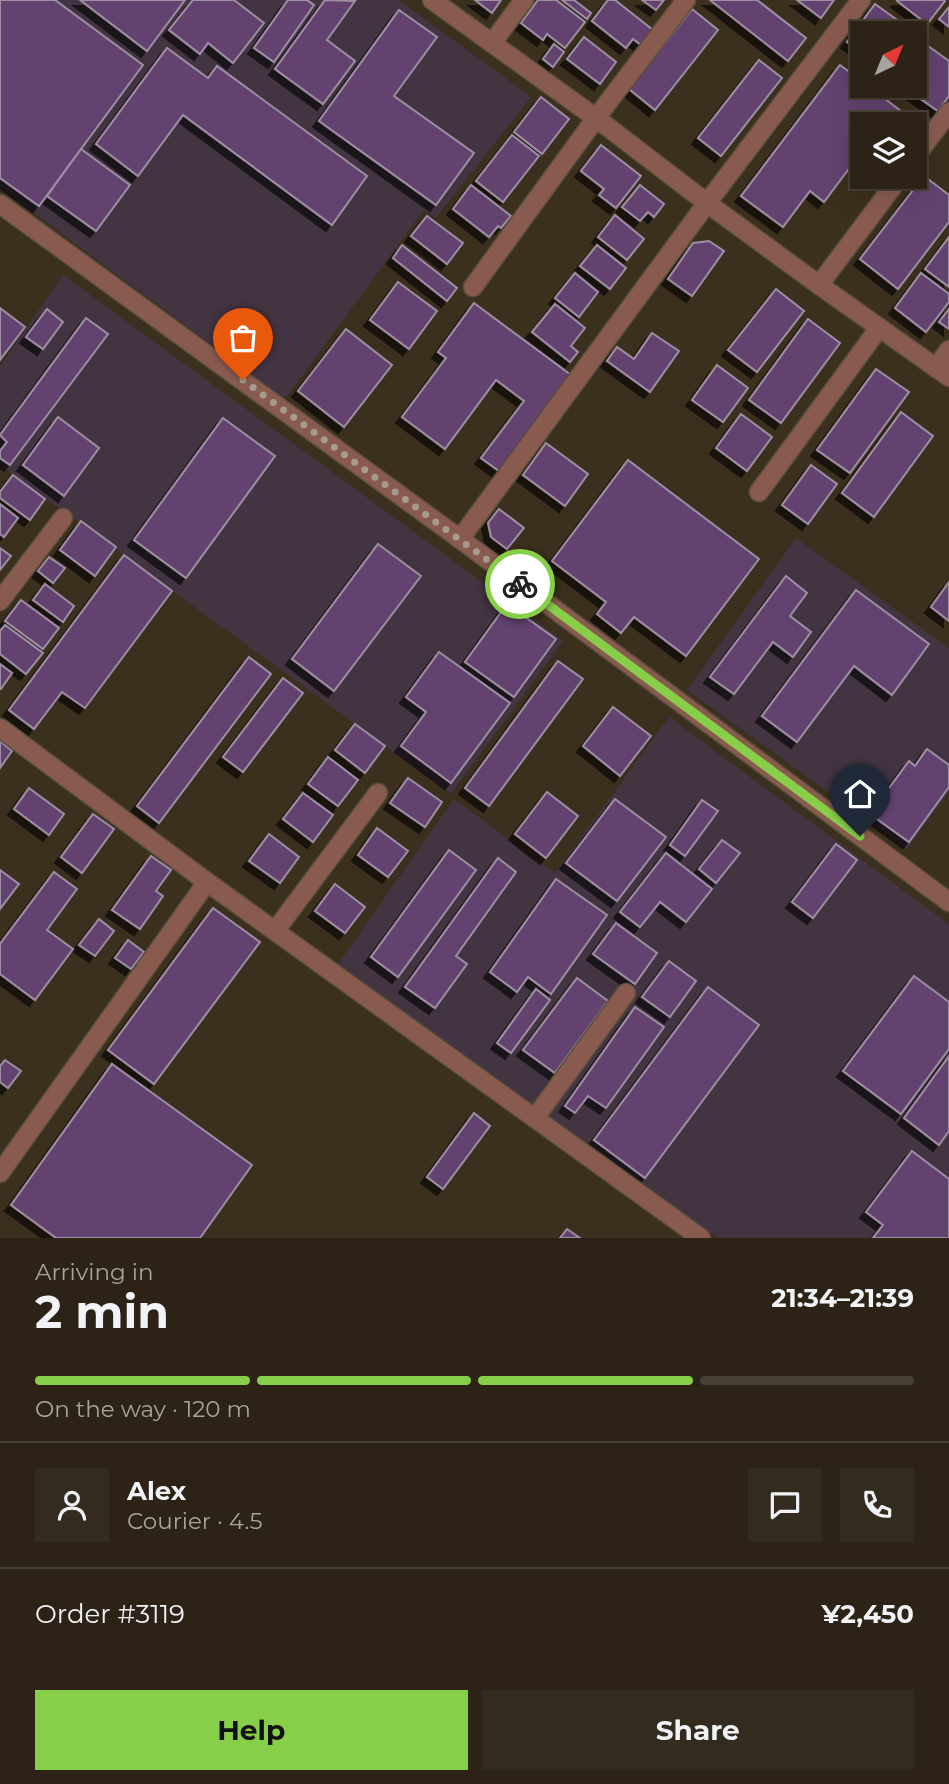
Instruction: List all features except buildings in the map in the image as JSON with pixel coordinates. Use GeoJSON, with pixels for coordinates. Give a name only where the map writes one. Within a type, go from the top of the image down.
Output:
{"type":"FeatureCollection","features":[{"type":"Feature","properties":{"kind":"street"},"geometry":{"type":"LineString","coordinates":[[432,0],[596,118],[707,204],[943,373],[949,350]]}},
{"type":"Feature","properties":{"kind":"street"},"geometry":{"type":"LineString","coordinates":[[492,43],[524,0]]}},
{"type":"Feature","properties":{"kind":"street"},"geometry":{"type":"LineString","coordinates":[[473,287],[686,0]]}},
{"type":"Feature","properties":{"kind":"street"},"geometry":{"type":"LineString","coordinates":[[460,539],[707,204],[862,0]]}},
{"type":"Feature","properties":{"kind":"street"},"geometry":{"type":"LineString","coordinates":[[927,141],[949,112]]}},
{"type":"Feature","properties":{"kind":"street"},"geometry":{"type":"LineString","coordinates":[[818,285],[891,189]]}},
{"type":"Feature","properties":{"kind":"street"},"geometry":{"type":"LineString","coordinates":[[0,204],[460,539],[949,902]]}},
{"type":"Feature","properties":{"kind":"street"},"geometry":{"type":"LineString","coordinates":[[759,492],[879,328]]}},
{"type":"Feature","properties":{"kind":"street"},"geometry":{"type":"LineString","coordinates":[[0,601],[63,518]]}},
{"type":"Feature","properties":{"kind":"street"},"geometry":{"type":"LineString","coordinates":[[0,728],[207,882],[701,1238]]}},
{"type":"Feature","properties":{"kind":"street"},"geometry":{"type":"LineString","coordinates":[[275,931],[378,793]]}},
{"type":"Feature","properties":{"kind":"street"},"geometry":{"type":"LineString","coordinates":[[0,1173],[207,882]]}},
{"type":"Feature","properties":{"kind":"street"},"geometry":{"type":"LineString","coordinates":[[535,1118],[626,993]]}},
{"type":"Feature","properties":{"kind":"shaded area"},"geometry":{"type":"Polygon","coordinates":[[[0,0],[399,0],[531,97],[436,218],[424,210],[285,399],[0,188],[0,0]]]}},
{"type":"Feature","properties":{"kind":"shaded area"},"geometry":{"type":"Polygon","coordinates":[[[63,275],[563,641],[451,794],[0,465],[0,366],[63,275]]]}},
{"type":"Feature","properties":{"kind":"shaded area"},"geometry":{"type":"Polygon","coordinates":[[[796,538],[949,648],[949,791],[907,849],[687,690],[796,538]]]}},
{"type":"Feature","properties":{"kind":"shaded area"},"geometry":{"type":"Polygon","coordinates":[[[669,717],[949,924],[949,1238],[718,1238],[338,964],[454,799],[555,873],[669,717]]]}},
{"type":"Feature","properties":{"kind":"way so far"},"geometry":{"type":"LineString","coordinates":[[243,380],[520,584]]}},
{"type":"Feature","properties":{"kind":"route"},"geometry":{"type":"LineString","coordinates":[[520,584],[860,836]]}}]}
